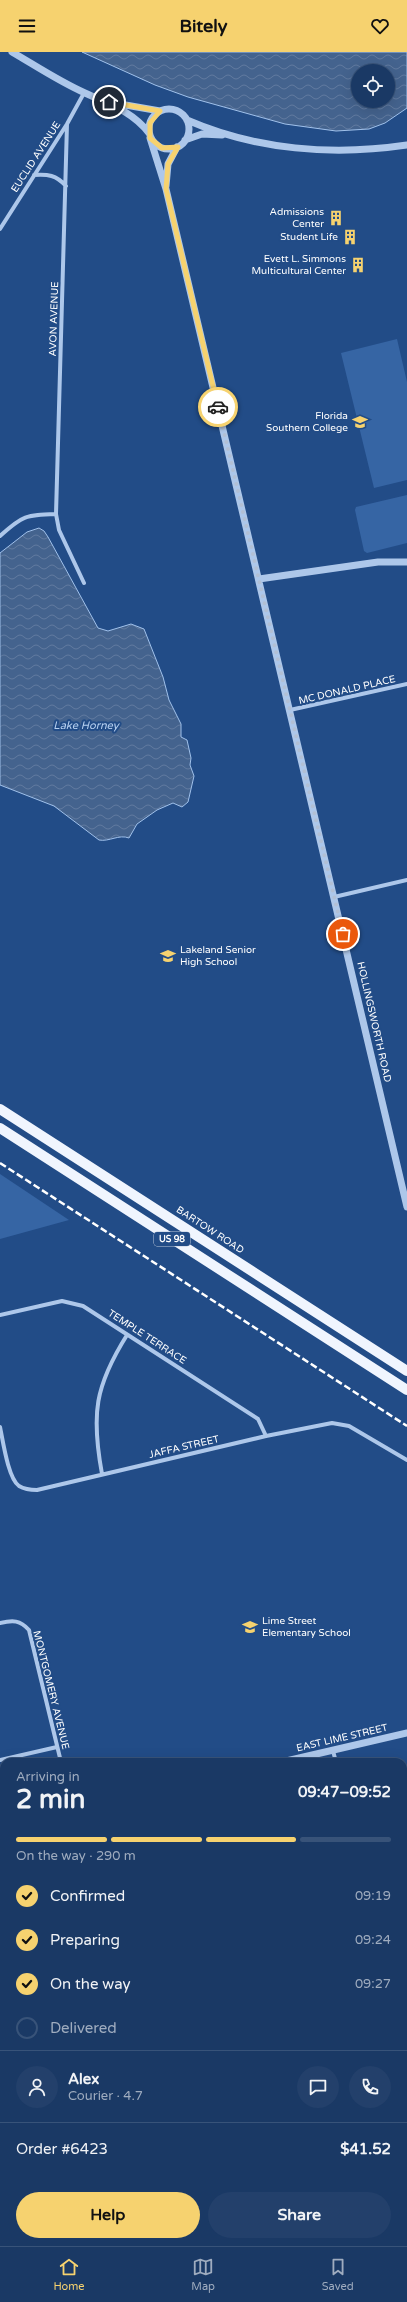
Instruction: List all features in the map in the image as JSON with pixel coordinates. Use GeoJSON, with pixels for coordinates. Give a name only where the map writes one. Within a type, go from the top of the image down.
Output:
{"type":"FeatureCollection","features":[{"type":"Feature","properties":{"kind":"main road","name":"BARTOW ROAD"},"geometry":{"type":"LineString","coordinates":[[0,1109],[402,1365],[407,1371]]}},
{"type":"Feature","properties":{"kind":"main road","name":"US 98"},"geometry":{"type":"LineString","coordinates":[[0,1128],[407,1390]]}},
{"type":"Feature","properties":{"kind":"street"},"geometry":{"type":"LineString","coordinates":[[12,52],[84,93],[109,102],[160,111],[175,110],[187,120],[229,136]]}},
{"type":"Feature","properties":{"kind":"street","name":"EUCLID AVENUE"},"geometry":{"type":"LineString","coordinates":[[0,229],[67,124],[84,93]]}},
{"type":"Feature","properties":{"kind":"street"},"geometry":{"type":"LineString","coordinates":[[109,102],[142,124],[150,136],[162,148],[178,147],[185,140],[189,130],[187,120]]}},
{"type":"Feature","properties":{"kind":"street"},"geometry":{"type":"LineString","coordinates":[[150,136],[152,118],[160,111]]}},
{"type":"Feature","properties":{"kind":"street","name":"AVON AVENUE"},"geometry":{"type":"LineString","coordinates":[[67,124],[56,514],[59,530],[84,582]]}},
{"type":"Feature","properties":{"kind":"street"},"geometry":{"type":"LineString","coordinates":[[185,140],[202,134],[229,136],[293,148],[330,150],[358,150],[407,145]]}},
{"type":"Feature","properties":{"kind":"street","name":"HOLLINGSWORTH ROAD"},"geometry":{"type":"LineString","coordinates":[[150,136],[166,189],[334,897],[405,1185],[407,1207]]}},
{"type":"Feature","properties":{"kind":"street","name":"HOLLINGSWORTH ROAD"},"geometry":{"type":"LineString","coordinates":[[166,189],[168,164],[178,147]]}},
{"type":"Feature","properties":{"kind":"street"},"geometry":{"type":"LineString","coordinates":[[34,175],[47,174],[59,178],[66,186]]}},
{"type":"Feature","properties":{"kind":"street"},"geometry":{"type":"LineString","coordinates":[[0,536],[19,519],[27,515],[56,514]]}},
{"type":"Feature","properties":{"kind":"street"},"geometry":{"type":"LineString","coordinates":[[259,579],[378,562],[407,562]]}},
{"type":"Feature","properties":{"kind":"street","name":"MC DONALD PLACE"},"geometry":{"type":"LineString","coordinates":[[290,710],[407,684]]}},
{"type":"Feature","properties":{"kind":"street"},"geometry":{"type":"LineString","coordinates":[[334,897],[407,880]]}},
{"type":"Feature","properties":{"kind":"street","name":"TEMPLE TERRACE"},"geometry":{"type":"LineString","coordinates":[[0,1315],[51,1302],[69,1301],[83,1306],[258,1420],[266,1436]]}},
{"type":"Feature","properties":{"kind":"street"},"geometry":{"type":"LineString","coordinates":[[102,1474],[96,1435],[98,1399],[111,1361],[127,1335]]}},
{"type":"Feature","properties":{"kind":"street","name":"JAFFA STREET"},"geometry":{"type":"LineString","coordinates":[[0,1427],[13,1479],[19,1486],[37,1490],[266,1436],[332,1423],[349,1426],[407,1460]]}},
{"type":"Feature","properties":{"kind":"street","name":"MONTGOMERY AVENUE"},"geometry":{"type":"LineString","coordinates":[[0,1623],[16,1620],[23,1624],[30,1634],[60,1758]]}},
{"type":"Feature","properties":{"kind":"street","name":"EAST LIME STREET"},"geometry":{"type":"LineString","coordinates":[[304,1758],[407,1733]]}},
{"type":"Feature","properties":{"kind":"street"},"geometry":{"type":"LineString","coordinates":[[9,1758],[57,1747]]}},
{"type":"Feature","properties":{"kind":"street"},"geometry":{"type":"LineString","coordinates":[[333,1751],[335,1758]]}},
{"type":"Feature","properties":{"kind":"green space"},"geometry":{"type":"Polygon","coordinates":[[[397,339],[407,382],[407,480],[374,488],[341,353],[397,339]]]}},
{"type":"Feature","properties":{"kind":"green space"},"geometry":{"type":"Polygon","coordinates":[[[407,495],[407,543],[367,553],[364,551],[355,510],[356,507],[407,495]]]}},
{"type":"Feature","properties":{"kind":"green space"},"geometry":{"type":"Polygon","coordinates":[[[0,1174],[69,1220],[0,1239],[0,1174]]]}},
{"type":"Feature","properties":{"kind":"water"},"geometry":{"type":"Polygon","coordinates":[[[82,52],[407,52],[407,108],[385,123],[369,129],[336,131],[285,124],[188,97],[155,85],[82,52]]]}},
{"type":"Feature","properties":{"kind":"water","name":"Lake Horney"},"geometry":{"type":"Polygon","coordinates":[[[39,528],[44,531],[48,537],[98,628],[108,631],[131,624],[144,629],[163,677],[169,700],[181,724],[181,737],[187,740],[191,758],[190,765],[194,776],[188,802],[182,807],[173,803],[157,810],[137,824],[129,838],[122,837],[99,840],[54,806],[0,785],[0,553],[27,532],[39,528]]]}},
{"type":"Feature","properties":{"kind":"railway"},"geometry":{"type":"LineString","coordinates":[[0,1163],[407,1426]]}},
{"type":"Feature","properties":{"kind":"way so far"},"geometry":{"type":"LineString","coordinates":[[218,407],[343,934]]}},
{"type":"Feature","properties":{"kind":"place","name":"Admissions Center"},"geometry":{"type":"Point","coordinates":[336,218]}},
{"type":"Feature","properties":{"kind":"place","name":"Student Life"},"geometry":{"type":"Point","coordinates":[350,237]}},
{"type":"Feature","properties":{"kind":"place","name":"Evett L. Simmons Multicultural Center"},"geometry":{"type":"Point","coordinates":[358,265]}},
{"type":"Feature","properties":{"kind":"place","name":"Florida Southern College"},"geometry":{"type":"Point","coordinates":[360,422]}},
{"type":"Feature","properties":{"kind":"place","name":"Lakeland Senior High School"},"geometry":{"type":"Point","coordinates":[168,956]}},
{"type":"Feature","properties":{"kind":"place","name":"Lime Street Elementary School"},"geometry":{"type":"Point","coordinates":[250,1627]}},
{"type":"Feature","properties":{"kind":"route"},"geometry":{"type":"LineString","coordinates":[[109,102],[160,111],[152,118],[148,128],[150,138],[157,146],[162,148],[173,149],[178,147],[171,156],[168,164],[166,189],[218,407]]}}]}
